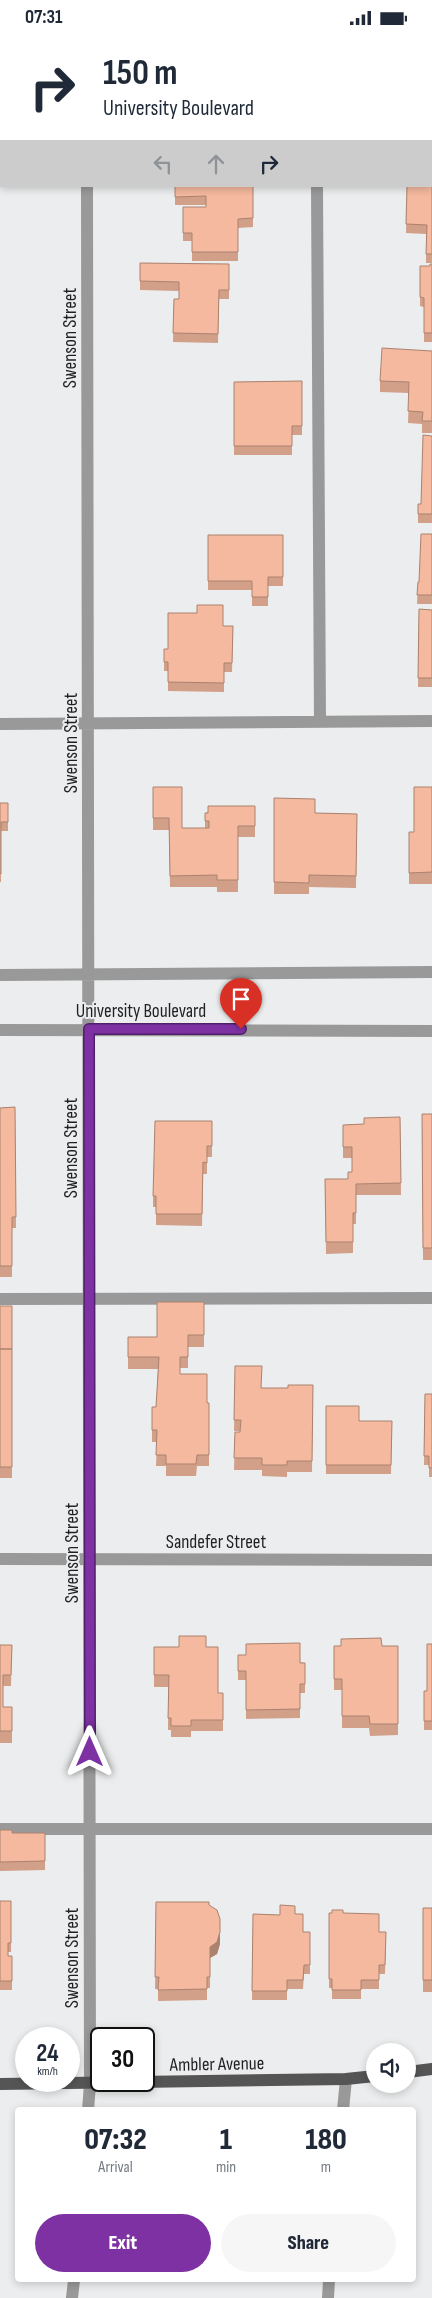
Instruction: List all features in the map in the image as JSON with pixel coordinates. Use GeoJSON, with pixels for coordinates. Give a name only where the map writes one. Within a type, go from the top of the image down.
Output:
{"type":"FeatureCollection","features":[{"type":"Feature","properties":{"kind":"main road"},"geometry":{"type":"LineString","coordinates":[[416,2072],[432,2069]]}},
{"type":"Feature","properties":{"kind":"main road","name":"Ambler Avenue"},"geometry":{"type":"LineString","coordinates":[[155,2083],[346,2079],[366,2077]]}},
{"type":"Feature","properties":{"kind":"main road","name":"Ambler Avenue"},"geometry":{"type":"LineString","coordinates":[[0,2084],[90,2084]]}},
{"type":"Feature","properties":{"kind":"street","name":"Swenson Street"},"geometry":{"type":"LineString","coordinates":[[87,187],[90,975],[90,2027]]}},
{"type":"Feature","properties":{"kind":"street"},"geometry":{"type":"LineString","coordinates":[[317,187],[320,722]]}},
{"type":"Feature","properties":{"kind":"street"},"geometry":{"type":"LineString","coordinates":[[0,724],[89,725],[432,721]]}},
{"type":"Feature","properties":{"kind":"street","name":"University Boulevard"},"geometry":{"type":"LineString","coordinates":[[0,975],[432,972]]}},
{"type":"Feature","properties":{"kind":"street","name":"University Boulevard"},"geometry":{"type":"LineString","coordinates":[[0,1030],[432,1031]]}},
{"type":"Feature","properties":{"kind":"street"},"geometry":{"type":"LineString","coordinates":[[0,1299],[432,1298]]}},
{"type":"Feature","properties":{"kind":"street","name":"Sandefer Street"},"geometry":{"type":"LineString","coordinates":[[0,1559],[432,1560]]}},
{"type":"Feature","properties":{"kind":"street"},"geometry":{"type":"LineString","coordinates":[[0,1829],[432,1829]]}},
{"type":"Feature","properties":{"kind":"street"},"geometry":{"type":"LineString","coordinates":[[343,2107],[346,2079]]}},
{"type":"Feature","properties":{"kind":"street","name":"Swenson Street"},"geometry":{"type":"LineString","coordinates":[[88,2107],[90,2084]]}},
{"type":"Feature","properties":{"kind":"street"},"geometry":{"type":"LineString","coordinates":[[72,2298],[74,2282]]}},
{"type":"Feature","properties":{"kind":"street"},"geometry":{"type":"LineString","coordinates":[[328,2298],[329,2282]]}},
{"type":"Feature","properties":{"kind":"building"},"geometry":{"type":"Polygon","coordinates":[[[175,187],[253,187],[253,218],[238,219],[238,252],[192,252],[192,233],[183,233],[183,207],[206,207],[206,196],[175,197],[175,187]]]}},
{"type":"Feature","properties":{"kind":"building"},"geometry":{"type":"Polygon","coordinates":[[[407,187],[432,187],[432,254],[426,254],[427,225],[406,224],[407,187]]]}},
{"type":"Feature","properties":{"kind":"building"},"geometry":{"type":"Polygon","coordinates":[[[140,263],[229,264],[229,290],[219,290],[218,334],[173,333],[174,299],[179,299],[179,282],[140,281],[140,263]]]}},
{"type":"Feature","properties":{"kind":"building"},"geometry":{"type":"Polygon","coordinates":[[[432,264],[432,333],[424,333],[424,298],[420,297],[420,266],[430,266],[432,264]]]}},
{"type":"Feature","properties":{"kind":"building"},"geometry":{"type":"Polygon","coordinates":[[[382,348],[432,351],[432,421],[422,421],[423,412],[408,411],[409,382],[380,381],[382,348]]]}},
{"type":"Feature","properties":{"kind":"building"},"geometry":{"type":"Polygon","coordinates":[[[302,381],[302,426],[292,426],[292,446],[234,446],[234,382],[302,381]]]}},
{"type":"Feature","properties":{"kind":"building"},"geometry":{"type":"Polygon","coordinates":[[[423,435],[432,436],[432,514],[418,514],[418,504],[421,504],[423,435]]]}},
{"type":"Feature","properties":{"kind":"building"},"geometry":{"type":"Polygon","coordinates":[[[421,534],[432,534],[432,595],[417,595],[421,534]]]}},
{"type":"Feature","properties":{"kind":"building"},"geometry":{"type":"Polygon","coordinates":[[[208,535],[283,535],[283,577],[268,577],[268,597],[252,597],[252,581],[208,581],[208,535]]]}},
{"type":"Feature","properties":{"kind":"building"},"geometry":{"type":"Polygon","coordinates":[[[197,605],[223,605],[223,626],[233,626],[232,663],[224,663],[224,683],[168,682],[168,662],[164,662],[164,649],[168,649],[168,613],[197,613],[197,605]]]}},
{"type":"Feature","properties":{"kind":"building"},"geometry":{"type":"Polygon","coordinates":[[[419,609],[432,610],[432,678],[418,678],[419,609]]]}},
{"type":"Feature","properties":{"kind":"building"},"geometry":{"type":"Polygon","coordinates":[[[153,787],[182,787],[182,828],[209,828],[209,821],[205,821],[205,813],[208,813],[208,806],[255,806],[255,826],[238,826],[238,880],[217,880],[217,875],[170,876],[169,818],[153,818],[153,787]]]}},
{"type":"Feature","properties":{"kind":"building"},"geometry":{"type":"Polygon","coordinates":[[[414,787],[432,787],[432,872],[409,873],[409,832],[414,832],[414,787]]]}},
{"type":"Feature","properties":{"kind":"building"},"geometry":{"type":"Polygon","coordinates":[[[274,798],[315,799],[315,813],[357,814],[356,876],[309,875],[309,883],[274,882],[274,798]]]}},
{"type":"Feature","properties":{"kind":"building"},"geometry":{"type":"Polygon","coordinates":[[[0,803],[8,803],[8,822],[1,822],[1,874],[0,873],[0,803]]]}},
{"type":"Feature","properties":{"kind":"building"},"geometry":{"type":"Polygon","coordinates":[[[15,1107],[16,1217],[12,1217],[12,1266],[0,1266],[0,1108],[15,1107]]]}},
{"type":"Feature","properties":{"kind":"building"},"geometry":{"type":"Polygon","coordinates":[[[422,1114],[432,1114],[432,1248],[423,1248],[422,1114]]]}},
{"type":"Feature","properties":{"kind":"building"},"geometry":{"type":"Polygon","coordinates":[[[400,1117],[401,1183],[356,1184],[353,1242],[326,1242],[325,1179],[348,1179],[348,1172],[352,1172],[352,1147],[343,1147],[343,1125],[364,1124],[364,1118],[400,1117]]]}},
{"type":"Feature","properties":{"kind":"building"},"geometry":{"type":"Polygon","coordinates":[[[155,1121],[212,1121],[212,1146],[207,1146],[207,1163],[203,1162],[202,1214],[156,1214],[156,1196],[153,1196],[155,1121]]]}},
{"type":"Feature","properties":{"kind":"building"},"geometry":{"type":"Polygon","coordinates":[[[157,1302],[204,1302],[204,1335],[188,1335],[188,1357],[180,1357],[180,1374],[207,1374],[209,1455],[197,1455],[196,1464],[166,1464],[166,1455],[156,1455],[157,1430],[152,1430],[152,1407],[156,1407],[159,1357],[128,1357],[128,1337],[157,1337],[157,1302]]]}},
{"type":"Feature","properties":{"kind":"building"},"geometry":{"type":"Polygon","coordinates":[[[0,1306],[12,1306],[12,1349],[0,1349],[0,1306]]]}},
{"type":"Feature","properties":{"kind":"building"},"geometry":{"type":"Polygon","coordinates":[[[0,1349],[12,1349],[12,1467],[0,1467],[0,1349]]]}},
{"type":"Feature","properties":{"kind":"building"},"geometry":{"type":"Polygon","coordinates":[[[235,1366],[262,1366],[261,1388],[288,1388],[288,1385],[313,1385],[312,1461],[287,1461],[287,1465],[262,1465],[262,1458],[234,1458],[235,1432],[240,1432],[241,1420],[234,1420],[235,1366]]]}},
{"type":"Feature","properties":{"kind":"building"},"geometry":{"type":"Polygon","coordinates":[[[425,1394],[432,1394],[432,1468],[429,1468],[429,1456],[424,1456],[425,1394]]]}},
{"type":"Feature","properties":{"kind":"building"},"geometry":{"type":"Polygon","coordinates":[[[326,1406],[359,1406],[359,1421],[392,1421],[391,1465],[326,1465],[326,1406]]]}},
{"type":"Feature","properties":{"kind":"building"},"geometry":{"type":"Polygon","coordinates":[[[179,1636],[206,1636],[206,1647],[218,1647],[218,1693],[223,1693],[223,1720],[191,1720],[191,1726],[171,1726],[171,1718],[168,1718],[169,1675],[154,1675],[154,1647],[179,1647],[179,1636]]]}},
{"type":"Feature","properties":{"kind":"building"},"geometry":{"type":"Polygon","coordinates":[[[381,1638],[382,1646],[398,1646],[398,1724],[370,1724],[369,1716],[342,1716],[342,1679],[334,1679],[334,1646],[341,1646],[341,1639],[381,1638]]]}},
{"type":"Feature","properties":{"kind":"building"},"geometry":{"type":"Polygon","coordinates":[[[300,1643],[300,1663],[305,1663],[305,1684],[300,1684],[300,1709],[246,1710],[246,1671],[238,1671],[238,1655],[246,1655],[246,1644],[300,1643]]]}},
{"type":"Feature","properties":{"kind":"building"},"geometry":{"type":"Polygon","coordinates":[[[427,1644],[432,1644],[432,1721],[424,1721],[424,1691],[427,1691],[427,1644]]]}},
{"type":"Feature","properties":{"kind":"building"},"geometry":{"type":"Polygon","coordinates":[[[0,1645],[12,1645],[11,1675],[3,1675],[3,1707],[12,1707],[12,1731],[0,1731],[0,1645]]]}},
{"type":"Feature","properties":{"kind":"building"},"geometry":{"type":"Polygon","coordinates":[[[0,1830],[12,1830],[12,1833],[45,1833],[45,1861],[0,1862],[0,1830]]]}},
{"type":"Feature","properties":{"kind":"building"},"geometry":{"type":"Polygon","coordinates":[[[0,1901],[11,1901],[11,1943],[8,1943],[8,1956],[12,1956],[12,1981],[0,1981],[0,1901]]]}},
{"type":"Feature","properties":{"kind":"building"},"geometry":{"type":"Polygon","coordinates":[[[156,1902],[209,1902],[209,1905],[217,1910],[220,1919],[220,1932],[217,1942],[210,1947],[210,1977],[207,1977],[207,1989],[158,1990],[159,1977],[155,1977],[156,1902]]]}},
{"type":"Feature","properties":{"kind":"building"},"geometry":{"type":"Polygon","coordinates":[[[280,1905],[295,1906],[295,1914],[303,1914],[303,1932],[310,1932],[310,1965],[304,1965],[303,1980],[287,1980],[287,1991],[252,1991],[253,1914],[280,1915],[280,1905]]]}},
{"type":"Feature","properties":{"kind":"building"},"geometry":{"type":"Polygon","coordinates":[[[423,1908],[432,1908],[432,1980],[423,1980],[423,1908]]]}},
{"type":"Feature","properties":{"kind":"building"},"geometry":{"type":"Polygon","coordinates":[[[332,1910],[343,1910],[343,1913],[379,1914],[379,1932],[386,1932],[385,1965],[379,1965],[379,1980],[361,1980],[361,1990],[332,1990],[332,1979],[329,1979],[329,1913],[332,1913],[332,1910]]]}},
{"type":"Feature","properties":{"kind":"route"},"geometry":{"type":"LineString","coordinates":[[90,1752],[89,1029],[241,1029]]}}]}
